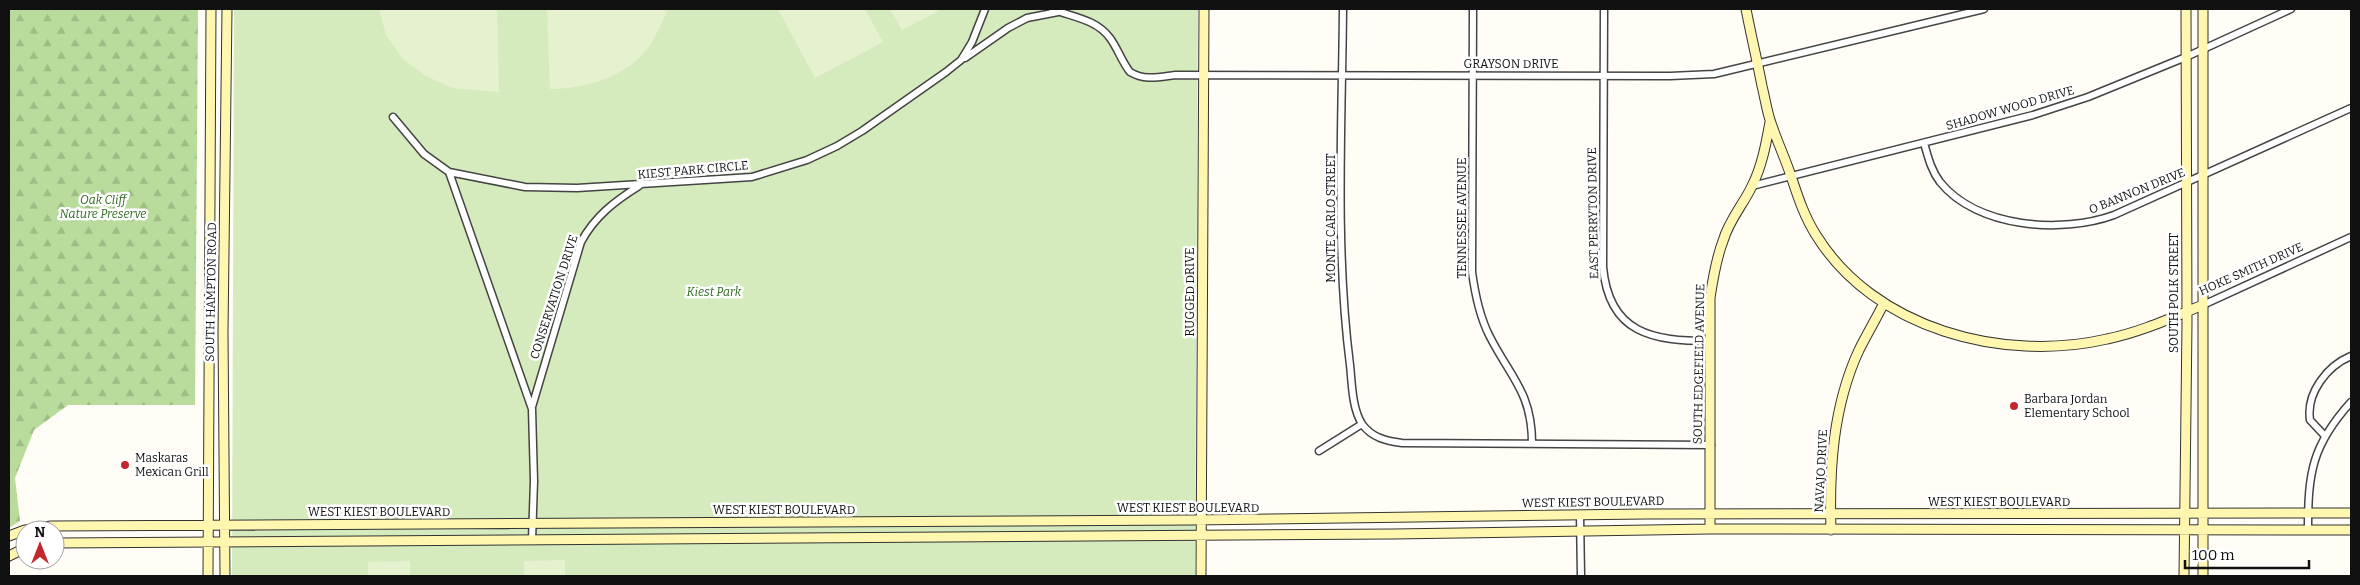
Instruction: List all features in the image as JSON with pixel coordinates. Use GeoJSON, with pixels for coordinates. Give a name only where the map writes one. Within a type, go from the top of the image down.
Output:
{"type":"FeatureCollection","features":[{"type":"Feature","properties":{"kind":"main road","name":"SOUTH HAMPTON ROAD"},"geometry":{"type":"LineString","coordinates":[[208,576],[210,9]]}},
{"type":"Feature","properties":{"kind":"main road","name":"SOUTH HAMPTON ROAD"},"geometry":{"type":"LineString","coordinates":[[225,576],[223,333],[227,9]]}},
{"type":"Feature","properties":{"kind":"main road","name":"RUGGED DRIVE"},"geometry":{"type":"LineString","coordinates":[[1201,576],[1204,9]]}},
{"type":"Feature","properties":{"kind":"main road","name":"SOUTH EDGEFIELD AVENUE"},"geometry":{"type":"LineString","coordinates":[[1746,9],[1770,122],[1791,175]]}},
{"type":"Feature","properties":{"kind":"main road","name":"SOUTH POLK STREET"},"geometry":{"type":"LineString","coordinates":[[2184,576],[2187,311],[2185,185],[2186,9]]}},
{"type":"Feature","properties":{"kind":"main road"},"geometry":{"type":"LineString","coordinates":[[2203,9],[2203,576]]}},
{"type":"Feature","properties":{"kind":"main road","name":"SOUTH EDGEFIELD AVENUE"},"geometry":{"type":"LineString","coordinates":[[1710,529],[1710,298],[1718,259],[1731,222],[1752,186],[1764,152],[1770,122]]}},
{"type":"Feature","properties":{"kind":"main road","name":"HOKE SMITH DRIVE"},"geometry":{"type":"LineString","coordinates":[[1791,175],[1802,208],[1816,235],[1835,262],[1857,284],[1884,304],[1929,326],[1963,337],[2024,346],[2049,346],[2107,339],[2140,330],[2203,305]]}},
{"type":"Feature","properties":{"kind":"main road","name":"NAVAJO DRIVE"},"geometry":{"type":"LineString","coordinates":[[1831,530],[1835,430],[1858,352],[1884,304]]}},
{"type":"Feature","properties":{"kind":"main road","name":"WEST KIEST BOULEVARD"},"geometry":{"type":"LineString","coordinates":[[65,529],[207,526],[1201,520],[1710,514],[2351,514]]}},
{"type":"Feature","properties":{"kind":"main road"},"geometry":{"type":"LineString","coordinates":[[1922,514],[1922,530]]}},
{"type":"Feature","properties":{"kind":"main road"},"geometry":{"type":"LineString","coordinates":[[2014,514],[2014,530]]}},
{"type":"Feature","properties":{"kind":"main road"},"geometry":{"type":"LineString","coordinates":[[1392,518],[1393,534]]}},
{"type":"Feature","properties":{"kind":"main road"},"geometry":{"type":"LineString","coordinates":[[65,543],[1393,534],[1710,529],[2351,530]]}},
{"type":"Feature","properties":{"kind":"street","name":"KIEST PARK CIRCLE"},"geometry":{"type":"LineString","coordinates":[[393,117],[424,154],[449,172],[525,187],[640,186],[752,177],[807,160],[862,130],[961,60],[979,27],[985,9]]}},
{"type":"Feature","properties":{"kind":"street","name":"GRAYSON DRIVE"},"geometry":{"type":"LineString","coordinates":[[1052,9],[1083,18],[1098,26],[1109,36],[1126,66],[1136,75],[1152,78],[1175,75],[1604,76],[1714,74],[1758,65],[1984,9]]}},
{"type":"Feature","properties":{"kind":"street","name":"MONTE CARLO STREET"},"geometry":{"type":"LineString","coordinates":[[1343,9],[1342,283],[1354,400],[1362,424]]}},
{"type":"Feature","properties":{"kind":"street","name":"TENNESSEE AVENUE"},"geometry":{"type":"LineString","coordinates":[[1474,9],[1472,272],[1476,297],[1488,334],[1521,388],[1528,405],[1532,423],[1532,443]]}},
{"type":"Feature","properties":{"kind":"street","name":"EAST PERRYTON DRIVE"},"geometry":{"type":"LineString","coordinates":[[1604,9],[1603,267],[1609,298],[1619,315],[1634,327],[1653,337],[1674,342],[1710,342]]}},
{"type":"Feature","properties":{"kind":"street","name":"SHADOW WOOD DRIVE"},"geometry":{"type":"LineString","coordinates":[[1752,186],[2033,115],[2088,97],[2186,57],[2291,9]]}},
{"type":"Feature","properties":{"kind":"street","name":"GRAYSON DRIVE"},"geometry":{"type":"LineString","coordinates":[[961,60],[1008,28],[1027,18],[1059,12]]}},
{"type":"Feature","properties":{"kind":"street","name":"O BANNON DRIVE"},"geometry":{"type":"LineString","coordinates":[[1924,143],[1934,172],[1950,192],[1977,208],[2019,223],[2054,227],[2098,221],[2185,185],[2351,108]]}},
{"type":"Feature","properties":{"kind":"street","name":"CONSERVATION DRIVE"},"geometry":{"type":"LineString","coordinates":[[449,172],[532,409],[534,481],[532,540]]}},
{"type":"Feature","properties":{"kind":"street","name":"CONSERVATION DRIVE"},"geometry":{"type":"LineString","coordinates":[[532,409],[581,242],[588,229],[612,203],[640,186]]}},
{"type":"Feature","properties":{"kind":"street","name":"HOKE SMITH DRIVE"},"geometry":{"type":"LineString","coordinates":[[2203,305],[2351,237]]}},
{"type":"Feature","properties":{"kind":"street"},"geometry":{"type":"LineString","coordinates":[[2324,436],[2310,420],[2311,400],[2326,376],[2339,363],[2351,356]]}},
{"type":"Feature","properties":{"kind":"street"},"geometry":{"type":"LineString","coordinates":[[2308,529],[2308,493],[2312,466],[2324,436],[2351,402]]}},
{"type":"Feature","properties":{"kind":"street"},"geometry":{"type":"LineString","coordinates":[[1318,451],[1362,424],[1370,432],[1392,442],[1711,445]]}},
{"type":"Feature","properties":{"kind":"street"},"geometry":{"type":"LineString","coordinates":[[1580,516],[1581,576]]}},
{"type":"Feature","properties":{"kind":"green space","name":"Oak Cliff Nature Preserve"},"geometry":{"type":"Polygon","coordinates":[[[9,9],[198,9],[195,405],[68,405],[34,430],[15,478],[20,520],[15,520],[15,524],[9,528],[9,9]]]}},
{"type":"Feature","properties":{"kind":"green space","name":"Kiest Park"},"geometry":{"type":"Polygon","coordinates":[[[234,9],[1198,9],[1195,576],[232,576],[234,9]]]}},
{"type":"Feature","properties":{"kind":"green space"},"geometry":{"type":"Polygon","coordinates":[[[379,9],[497,9],[499,92],[452,88],[426,76],[403,59],[386,35],[379,9]]]}},
{"type":"Feature","properties":{"kind":"green space"},"geometry":{"type":"Polygon","coordinates":[[[547,9],[668,9],[647,49],[638,59],[619,73],[585,85],[550,89],[547,9]]]}},
{"type":"Feature","properties":{"kind":"green space"},"geometry":{"type":"Polygon","coordinates":[[[778,9],[865,9],[883,42],[815,78],[778,9]]]}},
{"type":"Feature","properties":{"kind":"green space"},"geometry":{"type":"Polygon","coordinates":[[[890,9],[942,9],[902,30],[890,9]]]}},
{"type":"Feature","properties":{"kind":"green space"},"geometry":{"type":"Polygon","coordinates":[[[565,560],[565,576],[524,576],[524,561],[565,560]]]}},
{"type":"Feature","properties":{"kind":"green space"},"geometry":{"type":"Polygon","coordinates":[[[410,561],[410,576],[368,576],[368,562],[410,561]]]}},
{"type":"Feature","properties":{"kind":"place","name":"Barbara Jordan Elementary School"},"geometry":{"type":"Point","coordinates":[2014,406]}},
{"type":"Feature","properties":{"kind":"place","name":"Maskaras Mexican Grill"},"geometry":{"type":"Point","coordinates":[125,465]}}]}
